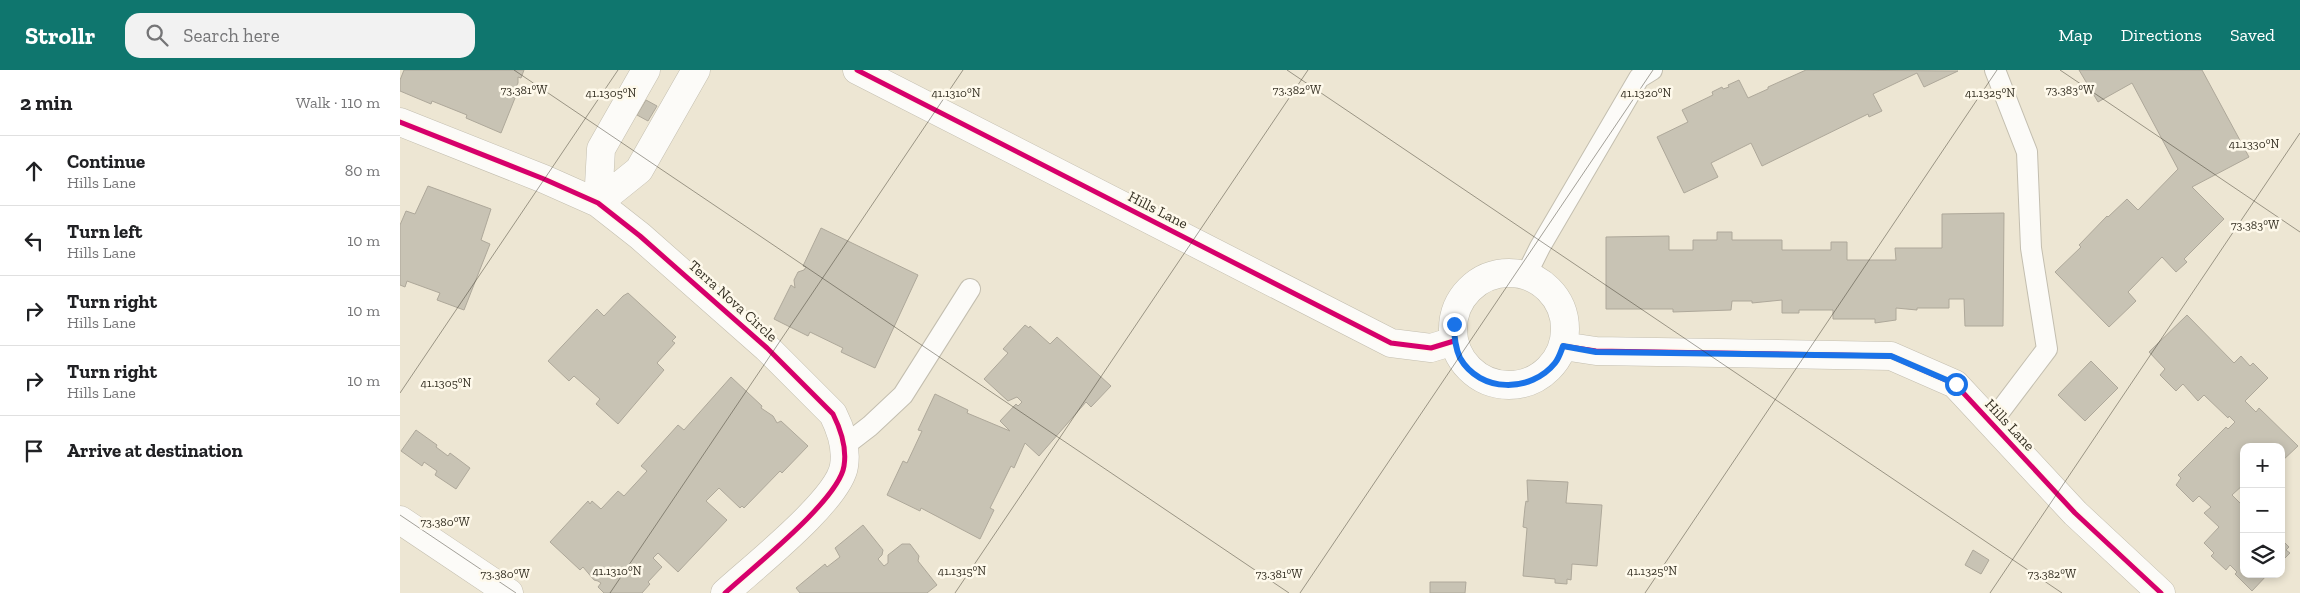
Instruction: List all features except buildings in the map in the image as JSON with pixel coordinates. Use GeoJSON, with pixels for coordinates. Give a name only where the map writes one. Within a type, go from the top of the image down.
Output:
{"type":"FeatureCollection","features":[{"type":"Feature","properties":{"kind":"street"},"geometry":{"type":"LineString","coordinates":[[598,203],[601,149],[646,70]]}},
{"type":"Feature","properties":{"kind":"street"},"geometry":{"type":"LineString","coordinates":[[598,203],[639,170],[696,70]]}},
{"type":"Feature","properties":{"kind":"street","name":"Hills Lane"},"geometry":{"type":"LineString","coordinates":[[857,70],[1391,343],[1431,348],[1454,341]]}},
{"type":"Feature","properties":{"kind":"street","name":"Terra Nova Circle"},"geometry":{"type":"LineString","coordinates":[[400,122],[544,179],[598,203],[640,236],[767,348],[834,414],[840,428],[844,446],[844,467],[835,486],[789,535],[725,593]]}},
{"type":"Feature","properties":{"kind":"street"},"geometry":{"type":"LineString","coordinates":[[1510,273],[1526,276],[1541,283],[1554,295],[1563,310],[1566,328],[1563,346],[1556,362],[1542,376],[1525,384],[1507,386],[1488,382],[1473,372],[1461,358],[1454,341],[1454,324],[1457,308],[1466,294],[1478,282],[1493,275],[1510,273]]}},
{"type":"Feature","properties":{"kind":"street","name":"Hills Lane"},"geometry":{"type":"LineString","coordinates":[[1563,346],[1596,352],[1891,356],[1956,384],[2075,513],[2161,593]]}},
{"type":"Feature","properties":{"kind":"street"},"geometry":{"type":"LineString","coordinates":[[400,520],[509,593]]}},
{"type":"Feature","properties":{"kind":"lane"},"geometry":{"type":"LineString","coordinates":[[1526,276],[1540,247],[1639,78],[1652,70]]}},
{"type":"Feature","properties":{"kind":"lane"},"geometry":{"type":"LineString","coordinates":[[1991,423],[2047,349],[2031,248],[2026,152],[1994,70]]}},
{"type":"Feature","properties":{"kind":"lane"},"geometry":{"type":"LineString","coordinates":[[844,446],[870,426],[903,396],[970,289]]}},
{"type":"Feature","properties":{"kind":"cycle path"},"geometry":{"type":"LineString","coordinates":[[857,70],[1391,343],[1431,348],[1454,341]]}},
{"type":"Feature","properties":{"kind":"cycle path"},"geometry":{"type":"LineString","coordinates":[[400,122],[544,179],[598,203],[640,236],[767,348],[833,414],[841,433],[845,453],[844,466],[839,480],[827,497],[793,533],[725,593]]}},
{"type":"Feature","properties":{"kind":"cycle path"},"geometry":{"type":"LineString","coordinates":[[1563,346],[1596,351],[1891,356],[1955,384],[2075,513],[2161,593]]}},
{"type":"Feature","properties":{"kind":"route"},"geometry":{"type":"LineString","coordinates":[[1454,324],[1454,341],[1461,358],[1473,372],[1488,382],[1507,386],[1525,384],[1542,376],[1556,362],[1563,346],[1596,352],[1891,356],[1956,384]]}}]}
